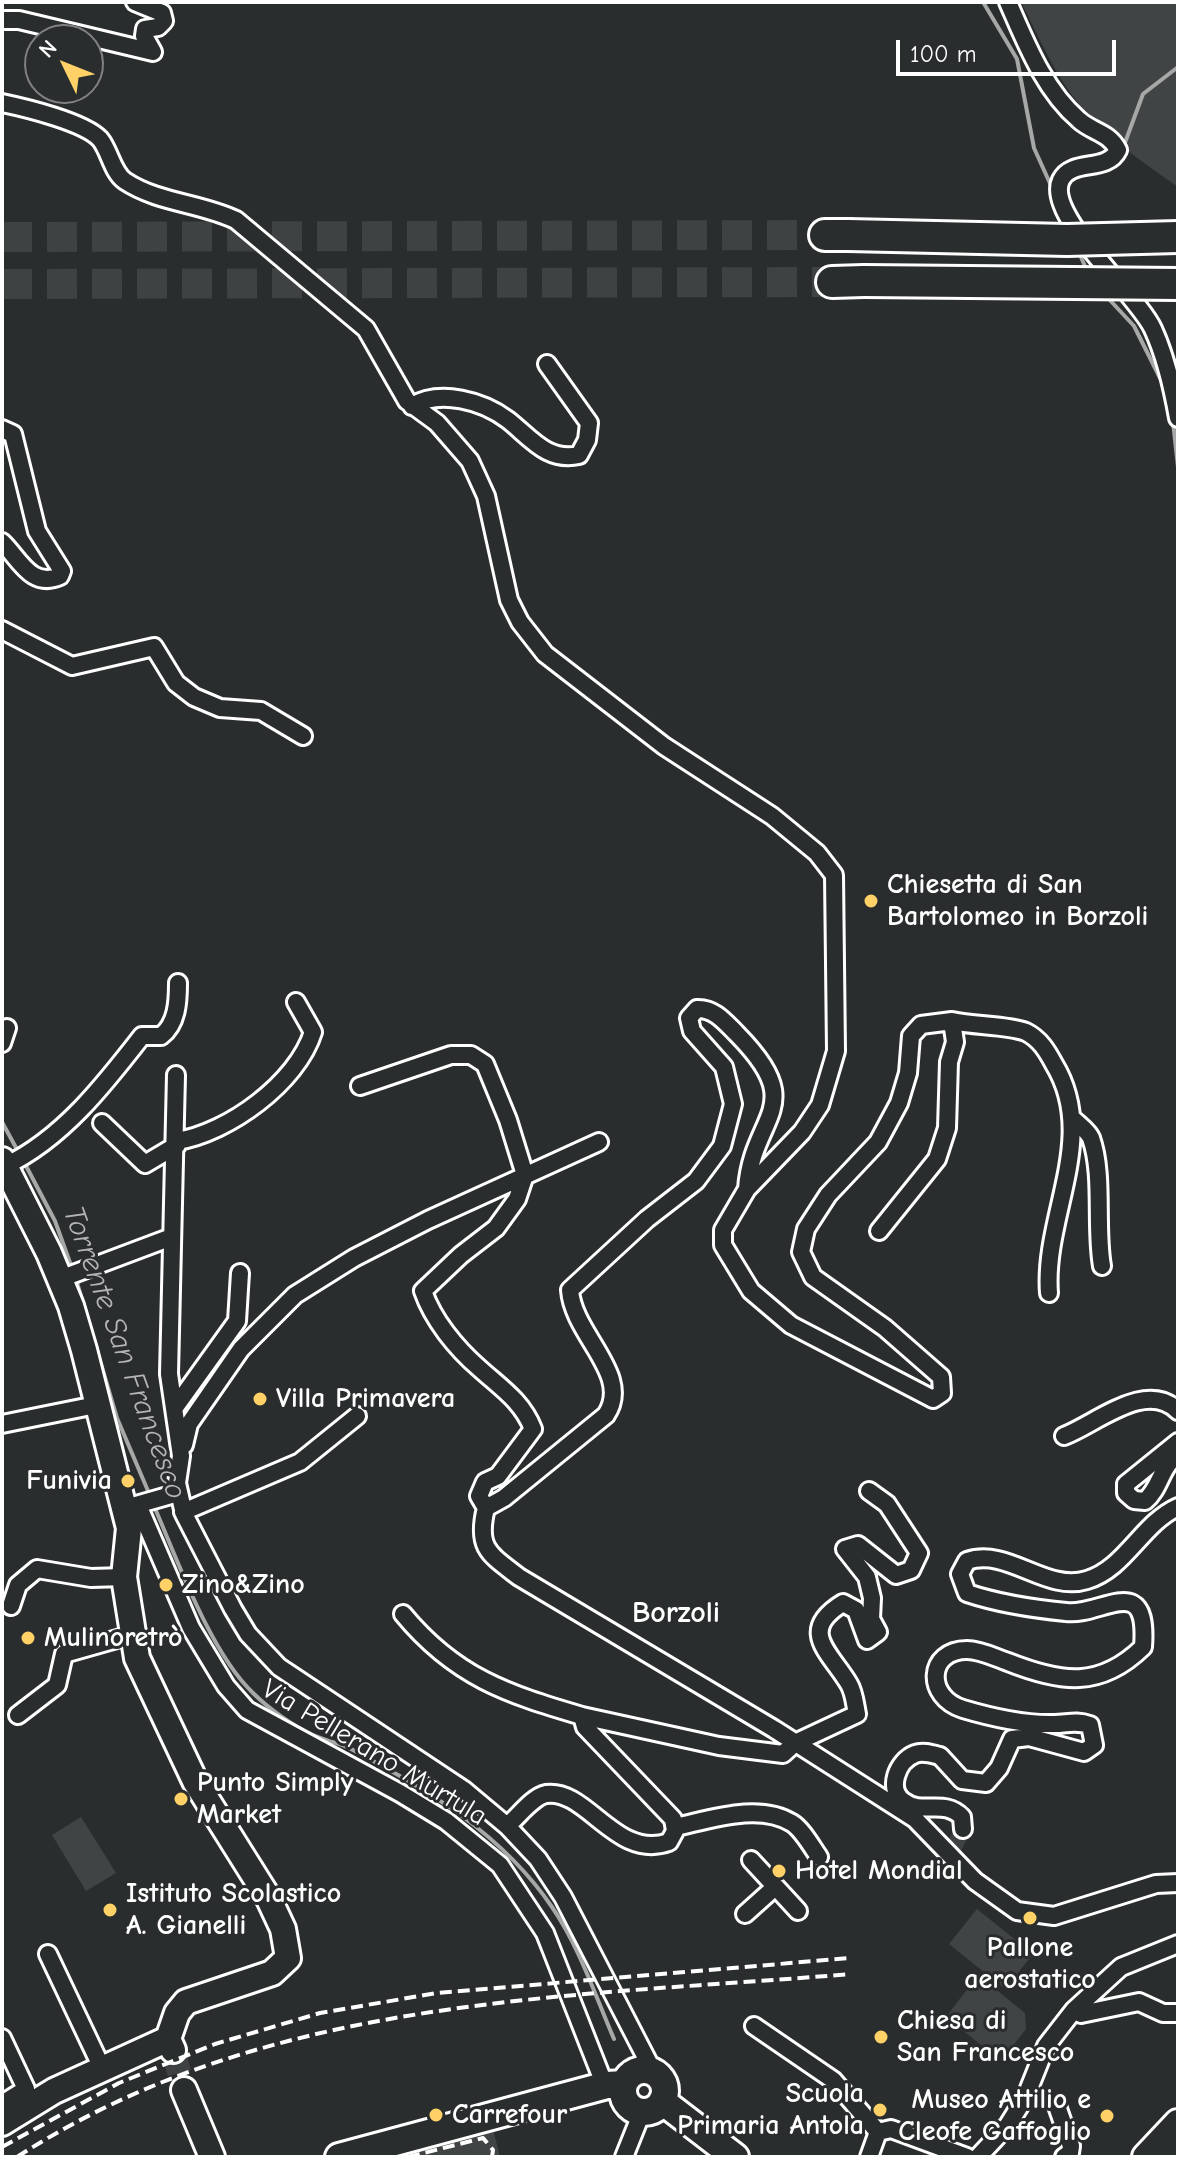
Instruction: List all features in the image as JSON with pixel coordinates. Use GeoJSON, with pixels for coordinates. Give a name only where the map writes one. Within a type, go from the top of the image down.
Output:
{"type":"FeatureCollection","features":[{"type":"Feature","properties":{"kind":"highway"},"geometry":{"type":"LineString","coordinates":[[836,235],[1067,240],[1178,237]]}},
{"type":"Feature","properties":{"kind":"highway"},"geometry":{"type":"LineString","coordinates":[[832,282],[1178,284]]}},
{"type":"Feature","properties":{"kind":"main road"},"geometry":{"type":"LineString","coordinates":[[626,2095],[640,2071],[654,2073]]}},
{"type":"Feature","properties":{"kind":"main road"},"geometry":{"type":"LineString","coordinates":[[339,2157],[626,2095],[735,2157]]}},
{"type":"Feature","properties":{"kind":"main road"},"geometry":{"type":"LineString","coordinates":[[1146,2156],[1178,2123]]}},
{"type":"Feature","properties":{"kind":"street"},"geometry":{"type":"LineString","coordinates":[[2,20],[19,20],[153,52],[144,36],[145,29],[158,27],[164,21],[162,13],[135,2]]}},
{"type":"Feature","properties":{"kind":"street"},"geometry":{"type":"LineString","coordinates":[[1008,2],[1035,63],[1056,94],[1079,122],[1112,139],[1118,150],[1114,158],[1105,163],[1069,172],[1061,180],[1059,191],[1070,224],[1125,288],[1154,330],[1178,418]]}},
{"type":"Feature","properties":{"kind":"street"},"geometry":{"type":"LineString","coordinates":[[2,103],[88,130],[101,141],[123,180],[161,197],[219,212],[236,220],[366,329],[412,406],[445,431],[470,461],[486,496],[509,600],[520,622],[545,654],[664,746],[772,816],[817,853],[834,875],[838,998],[836,1051],[820,1105],[802,1132],[747,1189],[723,1230],[723,1245],[751,1291],[815,1340],[933,1399],[942,1393],[941,1377],[885,1328],[813,1277],[801,1252],[806,1229],[828,1195],[878,1142],[899,1103],[908,1073],[911,1036],[921,1025],[952,1021],[1025,1032],[1042,1044],[1058,1070],[1073,1119],[1067,1184],[1047,1270],[1049,1293]]}},
{"type":"Feature","properties":{"kind":"street"},"geometry":{"type":"LineString","coordinates":[[412,406],[439,396],[469,402],[506,418],[532,443],[553,455],[564,458],[579,455],[587,440],[589,423],[547,364]]}},
{"type":"Feature","properties":{"kind":"street"},"geometry":{"type":"LineString","coordinates":[[2,429],[13,434],[37,531],[62,571],[60,576],[42,579],[27,571],[2,542]]}},
{"type":"Feature","properties":{"kind":"street"},"geometry":{"type":"LineString","coordinates":[[2,630],[72,666],[154,647],[176,683],[194,697],[220,708],[261,711],[303,736]]}},
{"type":"Feature","properties":{"kind":"street"},"geometry":{"type":"LineString","coordinates":[[2,2123],[38,2100],[102,2068],[170,2044],[177,2013],[186,2002],[272,1973],[288,1958],[287,1943],[269,1899],[195,1781],[137,1658],[124,1577],[131,1507],[96,1405],[71,1306],[5,1163],[43,1144],[114,1072],[142,1036],[161,1036],[170,1030],[178,1001],[178,983]]}},
{"type":"Feature","properties":{"kind":"street"},"geometry":{"type":"LineString","coordinates":[[102,1123],[145,1164],[177,1143],[204,1136],[271,1092],[309,1045],[313,1032],[296,1002]]}},
{"type":"Feature","properties":{"kind":"street"},"geometry":{"type":"LineString","coordinates":[[486,1508],[504,1498],[606,1415],[615,1401],[614,1381],[571,1309],[570,1290],[647,1219],[696,1181],[722,1146],[733,1104],[724,1067],[689,1027],[689,1018],[697,1009],[712,1011],[748,1046],[769,1070],[776,1094],[768,1126],[748,1177],[747,1189]]}},
{"type":"Feature","properties":{"kind":"street"},"geometry":{"type":"LineString","coordinates":[[879,1231],[937,1159],[947,1128],[949,1062],[955,1042],[952,1021]]}},
{"type":"Feature","properties":{"kind":"street"},"geometry":{"type":"LineString","coordinates":[[360,1086],[451,1055],[471,1055],[485,1064],[494,1080],[525,1175],[517,1199],[496,1228],[461,1255],[423,1291],[429,1307],[453,1340],[524,1408],[533,1429],[498,1476],[485,1482],[479,1496],[486,1508],[481,1530],[485,1549],[519,1577],[915,1819],[952,1851],[1004,1904],[1037,1916],[1054,1916],[1156,1884],[1178,1883]]}},
{"type":"Feature","properties":{"kind":"street"},"geometry":{"type":"LineString","coordinates":[[176,1075],[177,1143],[169,1238],[169,1374],[181,1456]]}},
{"type":"Feature","properties":{"kind":"street"},"geometry":{"type":"LineString","coordinates":[[1073,1119],[1090,1135],[1098,1194],[1096,1235],[1102,1266]]}},
{"type":"Feature","properties":{"kind":"street"},"geometry":{"type":"LineString","coordinates":[[599,1142],[354,1258],[295,1295],[241,1349],[189,1424],[175,1494],[248,1634],[279,1667],[367,1728],[426,1762],[507,1826],[538,1859],[563,1897],[654,2073]]}},
{"type":"Feature","properties":{"kind":"street"},"geometry":{"type":"LineString","coordinates":[[60,1279],[169,1238]]}},
{"type":"Feature","properties":{"kind":"street"},"geometry":{"type":"LineString","coordinates":[[176,1406],[237,1321],[240,1273]]}},
{"type":"Feature","properties":{"kind":"street"},"geometry":{"type":"LineString","coordinates":[[1064,1436],[1146,1399],[1166,1403],[1178,1411]]}},
{"type":"Feature","properties":{"kind":"street"},"geometry":{"type":"LineString","coordinates":[[2,1424],[96,1405]]}},
{"type":"Feature","properties":{"kind":"street"},"geometry":{"type":"LineString","coordinates":[[183,1512],[300,1462],[357,1416]]}},
{"type":"Feature","properties":{"kind":"street"},"geometry":{"type":"LineString","coordinates":[[1178,1442],[1137,1472],[1126,1484],[1126,1493],[1134,1500],[1145,1501],[1157,1491],[1165,1468],[1178,1456]]}},
{"type":"Feature","properties":{"kind":"street"},"geometry":{"type":"LineString","coordinates":[[403,1614],[423,1639],[481,1681],[513,1696],[582,1716],[676,1737],[783,1754],[795,1743],[857,1714],[851,1687],[823,1650],[819,1630],[828,1612],[843,1603],[856,1610],[867,1640],[878,1632],[871,1619],[872,1598],[867,1577],[845,1549],[858,1545],[896,1575],[911,1570],[919,1553],[887,1504],[869,1491]]}},
{"type":"Feature","properties":{"kind":"street"},"geometry":{"type":"LineString","coordinates":[[131,1507],[175,1494]]}},
{"type":"Feature","properties":{"kind":"street","name":"Via Pellerano Murtula"},"geometry":{"type":"LineString","coordinates":[[131,1507],[191,1628],[226,1686],[247,1710],[400,1793],[491,1857],[537,1916],[574,2007],[626,2095]]}},
{"type":"Feature","properties":{"kind":"street"},"geometry":{"type":"LineString","coordinates":[[963,1829],[962,1817],[956,1811],[937,1805],[911,1806],[901,1800],[894,1788],[895,1777],[904,1761],[914,1755],[940,1756],[949,1762],[962,1780],[986,1783],[999,1768],[1012,1739],[1029,1737],[1060,1749],[1084,1752],[1094,1745],[1094,1733],[1090,1725],[1079,1721],[1053,1725],[951,1703],[936,1686],[935,1674],[942,1661],[953,1653],[969,1650],[1048,1678],[1092,1677],[1124,1665],[1143,1647],[1145,1626],[1134,1606],[1118,1600],[1069,1613],[967,1593],[960,1574],[967,1561],[996,1559],[1070,1582],[1087,1580],[1109,1568],[1162,1514],[1178,1507]]}},
{"type":"Feature","properties":{"kind":"street"},"geometry":{"type":"LineString","coordinates":[[11,1606],[18,1585],[37,1569],[91,1578],[124,1577]]}},
{"type":"Feature","properties":{"kind":"street"},"geometry":{"type":"LineString","coordinates":[[18,1715],[57,1685],[64,1654],[131,1635]]}},
{"type":"Feature","properties":{"kind":"street"},"geometry":{"type":"LineString","coordinates":[[582,1716],[585,1727],[665,1809],[675,1827]]}},
{"type":"Feature","properties":{"kind":"street"},"geometry":{"type":"LineString","coordinates":[[507,1826],[546,1794],[564,1797],[639,1845],[656,1847],[669,1842],[675,1827]]}},
{"type":"Feature","properties":{"kind":"street"},"geometry":{"type":"LineString","coordinates":[[675,1827],[733,1815],[775,1817],[793,1823],[819,1857]]}},
{"type":"Feature","properties":{"kind":"street"},"geometry":{"type":"LineString","coordinates":[[751,1860],[798,1911]]}},
{"type":"Feature","properties":{"kind":"street"},"geometry":{"type":"LineString","coordinates":[[745,1914],[774,1888]]}},
{"type":"Feature","properties":{"kind":"street"},"geometry":{"type":"LineString","coordinates":[[978,2157],[1008,2125],[1026,2096],[1046,2046],[1074,2010],[1121,1967],[1178,1944]]}},
{"type":"Feature","properties":{"kind":"street"},"geometry":{"type":"LineString","coordinates":[[48,1954],[102,2068]]}},
{"type":"Feature","properties":{"kind":"street"},"geometry":{"type":"LineString","coordinates":[[1074,2010],[1081,2014],[1139,2002],[1163,2013],[1178,2013]]}},
{"type":"Feature","properties":{"kind":"street"},"geometry":{"type":"LineString","coordinates":[[1044,2023],[1046,2046]]}},
{"type":"Feature","properties":{"kind":"street"},"geometry":{"type":"LineString","coordinates":[[754,2026],[833,2080],[878,2132]]}},
{"type":"Feature","properties":{"kind":"street"},"geometry":{"type":"LineString","coordinates":[[2,2038],[26,2089],[2,2104]]}},
{"type":"Feature","properties":{"kind":"street"},"geometry":{"type":"LineString","coordinates":[[184,2090],[212,2157]]}},
{"type":"Feature","properties":{"kind":"street"},"geometry":{"type":"LineString","coordinates":[[624,2157],[626,2095]]}},
{"type":"Feature","properties":{"kind":"street"},"geometry":{"type":"LineString","coordinates":[[1057,2106],[1071,2146],[1070,2153],[1064,2157]]}},
{"type":"Feature","properties":{"kind":"street"},"geometry":{"type":"LineString","coordinates":[[878,2132],[891,2129],[967,2157]]}},
{"type":"Feature","properties":{"kind":"street"},"geometry":{"type":"LineString","coordinates":[[869,2157],[878,2132]]}},
{"type":"Feature","properties":{"kind":"street"},"geometry":{"type":"LineString","coordinates":[[1146,2156],[1178,2149]]}},
{"type":"Feature","properties":{"kind":"shaded area"},"geometry":{"type":"Polygon","coordinates":[[[1021,2],[1178,2],[1178,187],[1113,139],[1079,104],[1054,68],[1021,2]]]}},
{"type":"Feature","properties":{"kind":"shaded area"},"geometry":{"type":"Polygon","coordinates":[[[81,1817],[116,1873],[86,1891],[52,1835],[81,1817]]]}},
{"type":"Feature","properties":{"kind":"shaded area"},"geometry":{"type":"Polygon","coordinates":[[[977,1909],[1033,1954],[1005,1989],[949,1944],[977,1909]]]}},
{"type":"Feature","properties":{"kind":"shaded area"},"geometry":{"type":"Polygon","coordinates":[[[978,1975],[1025,2013],[1026,2029],[1001,2061],[946,2017],[978,1975]]]}},
{"type":"Feature","properties":{"kind":"shaded area"},"geometry":{"type":"Polygon","coordinates":[[[493,2129],[500,2157],[385,2157],[493,2129]]]}},
{"type":"Feature","properties":{"kind":"waterway"},"geometry":{"type":"LineString","coordinates":[[983,2],[1017,59],[1034,148],[1053,190]]}},
{"type":"Feature","properties":{"kind":"waterway"},"geometry":{"type":"LineString","coordinates":[[1123,148],[1143,94],[1178,67]]}},
{"type":"Feature","properties":{"kind":"waterway"},"geometry":{"type":"LineString","coordinates":[[1078,250],[1087,271]]}},
{"type":"Feature","properties":{"kind":"waterway"},"geometry":{"type":"LineString","coordinates":[[1107,297],[1134,326],[1164,386]]}},
{"type":"Feature","properties":{"kind":"waterway"},"geometry":{"type":"LineString","coordinates":[[1173,422],[1178,467]]}},
{"type":"Feature","properties":{"kind":"waterway","name":"Torrente San Francesco"},"geometry":{"type":"LineString","coordinates":[[2,1122],[20,1155]]}},
{"type":"Feature","properties":{"kind":"waterway","name":"Torrente San Francesco"},"geometry":{"type":"LineString","coordinates":[[24,1162],[55,1221],[73,1271]]}},
{"type":"Feature","properties":{"kind":"waterway","name":"Torrente San Francesco"},"geometry":{"type":"LineString","coordinates":[[76,1279],[117,1418],[151,1498]]}},
{"type":"Feature","properties":{"kind":"waterway","name":"Torrente San Francesco"},"geometry":{"type":"LineString","coordinates":[[154,1506],[196,1605],[237,1675],[259,1699],[289,1722],[348,1748],[437,1798],[511,1857],[562,1922],[614,2039]]}},
{"type":"Feature","properties":{"kind":"tunnel"},"geometry":{"type":"LineString","coordinates":[[2,237],[825,235]]}},
{"type":"Feature","properties":{"kind":"tunnel"},"geometry":{"type":"LineString","coordinates":[[2,284],[832,282]]}},
{"type":"Feature","properties":{"kind":"tunnel"},"geometry":{"type":"LineString","coordinates":[[954,1847],[963,1829]]}},
{"type":"Feature","properties":{"kind":"tunnel"},"geometry":{"type":"LineString","coordinates":[[173,2050],[184,2090]]}},
{"type":"Feature","properties":{"kind":"railway"},"geometry":{"type":"LineString","coordinates":[[2,2147],[119,2083],[215,2044],[320,2013],[437,1993],[850,1958]]}},
{"type":"Feature","properties":{"kind":"railway"},"geometry":{"type":"LineString","coordinates":[[17,2157],[113,2104],[213,2063],[316,2034],[420,2014],[527,2000],[851,1974]]}},
{"type":"Feature","properties":{"kind":"railway"},"geometry":{"type":"LineString","coordinates":[[408,2157],[483,2138],[493,2150],[492,2157]]}},
{"type":"Feature","properties":{"kind":"place","name":"Chiesetta di San Bartolomeo in Borzoli"},"geometry":{"type":"Point","coordinates":[871,901]}},
{"type":"Feature","properties":{"kind":"place","name":"Villa Primavera"},"geometry":{"type":"Point","coordinates":[260,1399]}},
{"type":"Feature","properties":{"kind":"place","name":"Funivia"},"geometry":{"type":"Point","coordinates":[128,1481]}},
{"type":"Feature","properties":{"kind":"place","name":"Zino&Zino"},"geometry":{"type":"Point","coordinates":[166,1585]}},
{"type":"Feature","properties":{"kind":"place","name":"Mulinoretrò"},"geometry":{"type":"Point","coordinates":[28,1638]}},
{"type":"Feature","properties":{"kind":"place","name":"Punto Simply Market"},"geometry":{"type":"Point","coordinates":[181,1799]}},
{"type":"Feature","properties":{"kind":"place","name":"Hotel Mondial"},"geometry":{"type":"Point","coordinates":[779,1871]}},
{"type":"Feature","properties":{"kind":"place","name":"Istituto Scolastico A. Gianelli"},"geometry":{"type":"Point","coordinates":[110,1910]}},
{"type":"Feature","properties":{"kind":"place","name":"Pallone aerostatico"},"geometry":{"type":"Point","coordinates":[1030,1918]}},
{"type":"Feature","properties":{"kind":"place","name":"Chiesa di San Francesco"},"geometry":{"type":"Point","coordinates":[881,2037]}},
{"type":"Feature","properties":{"kind":"place","name":"Scuola Primaria Antola"},"geometry":{"type":"Point","coordinates":[880,2110]}},
{"type":"Feature","properties":{"kind":"place","name":"Carrefour"},"geometry":{"type":"Point","coordinates":[436,2115]}},
{"type":"Feature","properties":{"kind":"place","name":"Museo Attilio e Cleofe Gaffoglio"},"geometry":{"type":"Point","coordinates":[1107,2116]}},
{"type":"Feature","properties":{"kind":"district","name":"Borzoli"},"geometry":{"type":"Point","coordinates":[676,1614]}}]}
